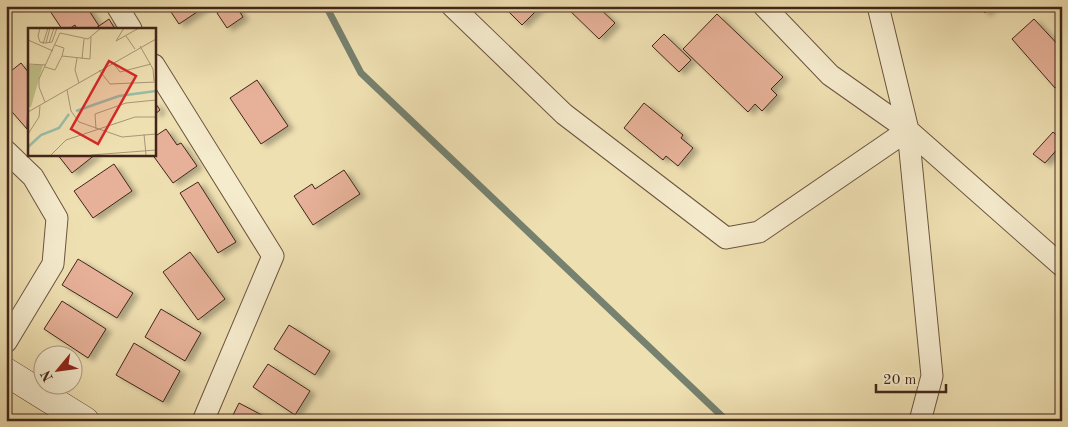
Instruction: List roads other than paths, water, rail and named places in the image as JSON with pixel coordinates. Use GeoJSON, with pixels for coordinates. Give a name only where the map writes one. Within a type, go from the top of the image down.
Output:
{"type":"FeatureCollection","features":[{"type":"Feature","properties":{"kind":"street"},"geometry":{"type":"LineString","coordinates":[[117,6],[130,28]]}},
{"type":"Feature","properties":{"kind":"street"},"geometry":{"type":"LineString","coordinates":[[452,6],[564,114],[726,238],[759,232],[908,130]]}},
{"type":"Feature","properties":{"kind":"street"},"geometry":{"type":"LineString","coordinates":[[764,6],[830,75],[908,130],[1062,266]]}},
{"type":"Feature","properties":{"kind":"street"},"geometry":{"type":"LineString","coordinates":[[878,6],[908,130],[932,376],[920,421]]}},
{"type":"Feature","properties":{"kind":"street"},"geometry":{"type":"LineString","coordinates":[[155,67],[273,256],[203,421]]}},
{"type":"Feature","properties":{"kind":"street"},"geometry":{"type":"LineString","coordinates":[[6,151],[33,177],[57,218],[52,264],[6,342]]}},
{"type":"Feature","properties":{"kind":"street"},"geometry":{"type":"LineString","coordinates":[[6,372],[85,421]]}},
{"type":"Feature","properties":{"kind":"waterway"},"geometry":{"type":"LineString","coordinates":[[326,6],[361,73],[727,421]]}}]}
